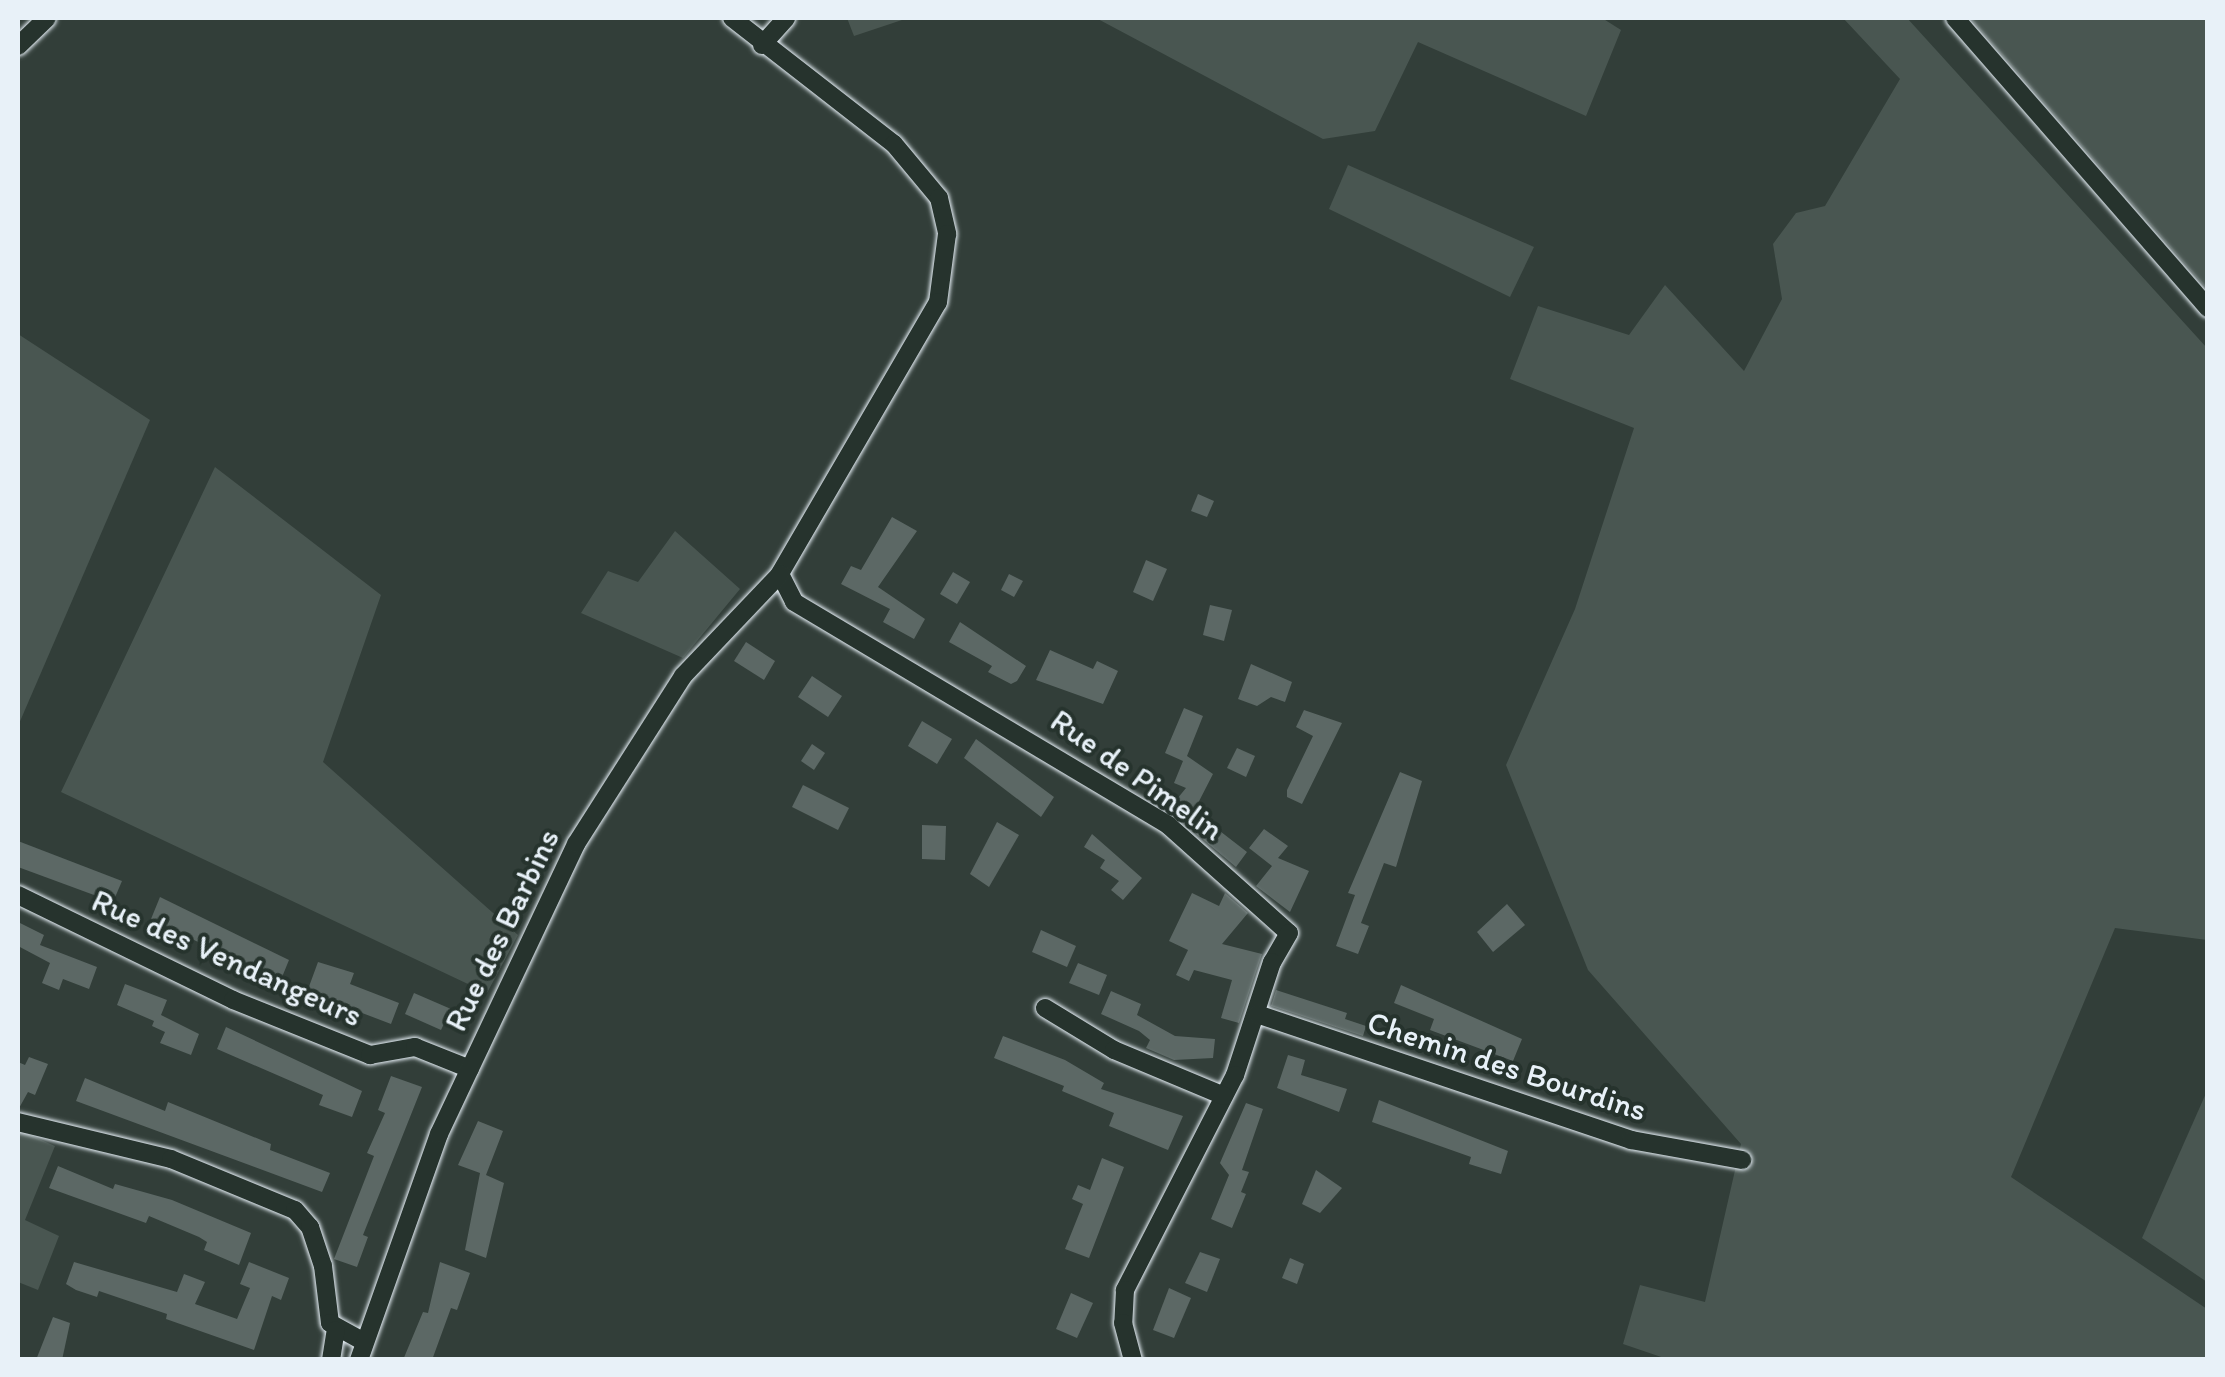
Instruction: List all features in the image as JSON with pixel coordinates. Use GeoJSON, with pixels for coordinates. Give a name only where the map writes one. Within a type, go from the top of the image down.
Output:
{"type":"FeatureCollection","features":[{"type":"Feature","properties":{"kind":"street"},"geometry":{"type":"LineString","coordinates":[[18,46],[47,18]]}},
{"type":"Feature","properties":{"kind":"street"},"geometry":{"type":"LineString","coordinates":[[732,18],[762,46],[894,144],[939,198],[947,234],[938,302],[780,574],[794,602]]}},
{"type":"Feature","properties":{"kind":"street"},"geometry":{"type":"LineString","coordinates":[[762,46],[786,18]]}},
{"type":"Feature","properties":{"kind":"street"},"geometry":{"type":"LineString","coordinates":[[1956,18],[2208,308]]}},
{"type":"Feature","properties":{"kind":"street","name":"Rue des Barbins"},"geometry":{"type":"LineString","coordinates":[[361,1351],[416,1192],[576,844],[628,755],[683,676],[780,574]]}},
{"type":"Feature","properties":{"kind":"street","name":"Rue de Pimelin"},"geometry":{"type":"LineString","coordinates":[[764,591],[794,602],[1101,780],[1236,882],[1290,932],[1272,962],[1258,1014],[1224,1096],[1125,1290],[1122,1323],[1133,1360]]}},
{"type":"Feature","properties":{"kind":"street","name":"Rue des Vendangeurs"},"geometry":{"type":"LineString","coordinates":[[18,895],[234,1000],[370,1056],[415,1047],[470,1069]]}},
{"type":"Feature","properties":{"kind":"street"},"geometry":{"type":"LineString","coordinates":[[1044,1008],[1114,1050],[1224,1096]]}},
{"type":"Feature","properties":{"kind":"street","name":"Chemin des Bourdins"},"geometry":{"type":"LineString","coordinates":[[1258,1014],[1631,1140],[1742,1160]]}},
{"type":"Feature","properties":{"kind":"street"},"geometry":{"type":"LineString","coordinates":[[18,1122],[170,1159],[295,1210],[310,1227],[326,1280],[326,1315],[336,1330],[361,1351]]}},
{"type":"Feature","properties":{"kind":"street"},"geometry":{"type":"LineString","coordinates":[[331,1360],[336,1330]]}},
{"type":"Feature","properties":{"kind":"shaded area"},"geometry":{"type":"Polygon","coordinates":[[[847,18],[908,18],[854,36],[847,18]]]}},
{"type":"Feature","properties":{"kind":"shaded area"},"geometry":{"type":"Polygon","coordinates":[[[1096,18],[1602,18],[1621,30],[1586,116],[1418,42],[1375,131],[1323,139],[1096,18]]]}},
{"type":"Feature","properties":{"kind":"shaded area"},"geometry":{"type":"Polygon","coordinates":[[[1843,18],[1907,18],[2207,348],[2207,940],[2115,928],[2011,1177],[2207,1309],[2207,1359],[1670,1360],[1623,1344],[1640,1285],[1705,1302],[1741,1144],[1588,970],[1506,765],[1575,609],[1634,428],[1510,379],[1538,306],[1629,335],[1665,285],[1744,371],[1782,299],[1773,244],[1796,213],[1825,206],[1900,79],[1843,18]]]}},
{"type":"Feature","properties":{"kind":"shaded area"},"geometry":{"type":"Polygon","coordinates":[[[1970,18],[2207,18],[2207,289],[1970,18]]]}},
{"type":"Feature","properties":{"kind":"shaded area"},"geometry":{"type":"Polygon","coordinates":[[[1348,165],[1534,247],[1510,297],[1329,209],[1348,165]]]}},
{"type":"Feature","properties":{"kind":"shaded area"},"geometry":{"type":"Polygon","coordinates":[[[18,334],[150,420],[18,726],[18,334]]]}},
{"type":"Feature","properties":{"kind":"shaded area"},"geometry":{"type":"Polygon","coordinates":[[[215,467],[381,595],[323,762],[518,935],[487,993],[61,792],[215,467]]]}},
{"type":"Feature","properties":{"kind":"shaded area"},"geometry":{"type":"Polygon","coordinates":[[[675,531],[740,589],[683,658],[581,613],[608,571],[638,582],[675,531]]]}},
{"type":"Feature","properties":{"kind":"shaded area"},"geometry":{"type":"Polygon","coordinates":[[[2207,1091],[2207,1282],[2142,1238],[2207,1091]]]}},
{"type":"Feature","properties":{"kind":"shaded area"},"geometry":{"type":"Polygon","coordinates":[[[18,1130],[55,1146],[25,1220],[59,1236],[38,1290],[18,1282],[18,1130]]]}},
{"type":"Feature","properties":{"kind":"building"},"geometry":{"type":"Polygon","coordinates":[[[1198,494],[1214,501],[1207,517],[1191,511],[1198,494]]]}},
{"type":"Feature","properties":{"kind":"building"},"geometry":{"type":"Polygon","coordinates":[[[892,517],[917,531],[878,587],[925,619],[914,639],[883,622],[890,609],[841,584],[851,566],[861,570],[892,517]]]}},
{"type":"Feature","properties":{"kind":"building"},"geometry":{"type":"Polygon","coordinates":[[[1146,560],[1167,569],[1153,601],[1133,592],[1146,560]]]}},
{"type":"Feature","properties":{"kind":"building"},"geometry":{"type":"Polygon","coordinates":[[[953,572],[970,582],[957,604],[940,594],[953,572]]]}},
{"type":"Feature","properties":{"kind":"building"},"geometry":{"type":"Polygon","coordinates":[[[1009,574],[1023,581],[1014,597],[1001,590],[1009,574]]]}},
{"type":"Feature","properties":{"kind":"building"},"geometry":{"type":"Polygon","coordinates":[[[1210,605],[1232,610],[1224,641],[1203,635],[1210,605]]]}},
{"type":"Feature","properties":{"kind":"building"},"geometry":{"type":"Polygon","coordinates":[[[960,622],[1026,666],[1017,681],[1011,684],[988,672],[992,666],[949,642],[960,622]]]}},
{"type":"Feature","properties":{"kind":"building"},"geometry":{"type":"Polygon","coordinates":[[[746,642],[775,661],[764,680],[734,661],[746,642]]]}},
{"type":"Feature","properties":{"kind":"building"},"geometry":{"type":"Polygon","coordinates":[[[1050,650],[1093,669],[1097,661],[1118,671],[1103,704],[1036,680],[1050,650]]]}},
{"type":"Feature","properties":{"kind":"building"},"geometry":{"type":"Polygon","coordinates":[[[1251,664],[1292,682],[1285,702],[1271,697],[1257,706],[1238,699],[1251,664]]]}},
{"type":"Feature","properties":{"kind":"building"},"geometry":{"type":"Polygon","coordinates":[[[812,676],[842,696],[828,717],[798,697],[812,676]]]}},
{"type":"Feature","properties":{"kind":"building"},"geometry":{"type":"Polygon","coordinates":[[[1184,708],[1203,716],[1187,756],[1213,774],[1194,811],[1247,852],[1236,867],[1168,810],[1186,788],[1174,783],[1183,761],[1165,753],[1184,708]]]}},
{"type":"Feature","properties":{"kind":"building"},"geometry":{"type":"Polygon","coordinates":[[[1304,710],[1342,723],[1302,804],[1287,797],[1287,790],[1313,736],[1296,727],[1304,710]]]}},
{"type":"Feature","properties":{"kind":"building"},"geometry":{"type":"Polygon","coordinates":[[[922,721],[952,739],[937,764],[908,746],[922,721]]]}},
{"type":"Feature","properties":{"kind":"building"},"geometry":{"type":"Polygon","coordinates":[[[976,739],[1054,797],[1041,817],[964,758],[976,739]]]}},
{"type":"Feature","properties":{"kind":"building"},"geometry":{"type":"Polygon","coordinates":[[[812,744],[825,753],[814,770],[801,761],[812,744]]]}},
{"type":"Feature","properties":{"kind":"building"},"geometry":{"type":"Polygon","coordinates":[[[1237,748],[1255,756],[1246,777],[1227,768],[1237,748]]]}},
{"type":"Feature","properties":{"kind":"building"},"geometry":{"type":"Polygon","coordinates":[[[1400,772],[1422,781],[1396,867],[1384,863],[1361,923],[1369,926],[1358,954],[1336,946],[1355,895],[1348,893],[1400,772]]]}},
{"type":"Feature","properties":{"kind":"building"},"geometry":{"type":"Polygon","coordinates":[[[803,785],[849,808],[838,830],[792,807],[803,785]]]}},
{"type":"Feature","properties":{"kind":"building"},"geometry":{"type":"Polygon","coordinates":[[[997,822],[1019,835],[989,887],[970,874],[997,822]]]}},
{"type":"Feature","properties":{"kind":"building"},"geometry":{"type":"Polygon","coordinates":[[[922,825],[946,826],[945,860],[922,859],[922,825]]]}},
{"type":"Feature","properties":{"kind":"building"},"geometry":{"type":"Polygon","coordinates":[[[1264,829],[1288,846],[1278,858],[1309,871],[1290,912],[1256,886],[1272,866],[1249,848],[1264,829]]]}},
{"type":"Feature","properties":{"kind":"building"},"geometry":{"type":"Polygon","coordinates":[[[1092,834],[1142,878],[1123,900],[1111,890],[1119,881],[1100,868],[1105,860],[1084,847],[1092,834]]]}},
{"type":"Feature","properties":{"kind":"building"},"geometry":{"type":"Polygon","coordinates":[[[18,841],[122,881],[113,902],[18,867],[18,841]]]}},
{"type":"Feature","properties":{"kind":"building"},"geometry":{"type":"Polygon","coordinates":[[[1192,893],[1219,906],[1225,893],[1248,913],[1222,944],[1262,954],[1239,1023],[1221,1018],[1232,980],[1194,970],[1189,981],[1176,975],[1188,950],[1169,941],[1192,893]]]}},
{"type":"Feature","properties":{"kind":"building"},"geometry":{"type":"Polygon","coordinates":[[[160,897],[289,960],[280,982],[151,919],[160,897]]]}},
{"type":"Feature","properties":{"kind":"building"},"geometry":{"type":"Polygon","coordinates":[[[1507,904],[1525,925],[1493,952],[1477,932],[1507,904]]]}},
{"type":"Feature","properties":{"kind":"building"},"geometry":{"type":"Polygon","coordinates":[[[18,922],[44,935],[40,945],[97,967],[89,989],[63,979],[59,990],[42,983],[50,963],[18,946],[18,922]]]}},
{"type":"Feature","properties":{"kind":"building"},"geometry":{"type":"Polygon","coordinates":[[[1041,930],[1076,946],[1067,967],[1032,952],[1041,930]]]}},
{"type":"Feature","properties":{"kind":"building"},"geometry":{"type":"Polygon","coordinates":[[[318,962],[354,973],[350,984],[399,1003],[391,1024],[307,992],[318,962]]]}},
{"type":"Feature","properties":{"kind":"building"},"geometry":{"type":"Polygon","coordinates":[[[1078,963],[1107,975],[1099,995],[1069,983],[1078,963]]]}},
{"type":"Feature","properties":{"kind":"building"},"geometry":{"type":"Polygon","coordinates":[[[125,984],[167,1000],[161,1015],[199,1034],[191,1055],[160,1043],[165,1032],[152,1026],[154,1021],[117,1005],[125,984]]]}},
{"type":"Feature","properties":{"kind":"building"},"geometry":{"type":"Polygon","coordinates":[[[1401,985],[1522,1039],[1513,1061],[1430,1030],[1434,1019],[1394,1003],[1401,985]]]}},
{"type":"Feature","properties":{"kind":"building"},"geometry":{"type":"Polygon","coordinates":[[[1276,990],[1347,1013],[1345,1019],[1366,1026],[1363,1036],[1271,1006],[1276,990]]]}},
{"type":"Feature","properties":{"kind":"building"},"geometry":{"type":"Polygon","coordinates":[[[1111,991],[1141,1004],[1137,1015],[1175,1036],[1215,1039],[1213,1058],[1174,1060],[1146,1048],[1150,1040],[1139,1031],[1101,1014],[1111,991]]]}},
{"type":"Feature","properties":{"kind":"building"},"geometry":{"type":"Polygon","coordinates":[[[414,993],[451,1009],[441,1030],[405,1014],[414,993]]]}},
{"type":"Feature","properties":{"kind":"building"},"geometry":{"type":"Polygon","coordinates":[[[226,1027],[362,1091],[352,1117],[319,1105],[323,1095],[217,1049],[226,1027]]]}},
{"type":"Feature","properties":{"kind":"building"},"geometry":{"type":"Polygon","coordinates":[[[1003,1036],[1065,1060],[1104,1083],[1101,1089],[1183,1116],[1168,1150],[1109,1126],[1114,1113],[1062,1091],[1064,1086],[994,1058],[1003,1036]]]}},
{"type":"Feature","properties":{"kind":"building"},"geometry":{"type":"Polygon","coordinates":[[[1288,1055],[1305,1060],[1301,1075],[1347,1089],[1339,1112],[1277,1088],[1288,1055]]]}},
{"type":"Feature","properties":{"kind":"building"},"geometry":{"type":"Polygon","coordinates":[[[29,1057],[48,1064],[35,1095],[28,1092],[18,1110],[18,1062],[25,1065],[29,1057]]]}},
{"type":"Feature","properties":{"kind":"building"},"geometry":{"type":"Polygon","coordinates":[[[391,1076],[422,1087],[363,1235],[368,1237],[357,1267],[334,1259],[374,1156],[367,1153],[385,1113],[378,1110],[391,1076]]]}},
{"type":"Feature","properties":{"kind":"building"},"geometry":{"type":"Polygon","coordinates":[[[85,1078],[165,1111],[168,1102],[271,1144],[270,1150],[330,1173],[322,1192],[76,1101],[85,1078]]]}},
{"type":"Feature","properties":{"kind":"building"},"geometry":{"type":"Polygon","coordinates":[[[1379,1100],[1508,1151],[1501,1174],[1469,1164],[1471,1157],[1372,1122],[1379,1100]]]}},
{"type":"Feature","properties":{"kind":"building"},"geometry":{"type":"Polygon","coordinates":[[[1246,1103],[1263,1109],[1242,1170],[1249,1172],[1241,1192],[1246,1194],[1232,1228],[1211,1219],[1229,1175],[1220,1163],[1246,1103]]]}},
{"type":"Feature","properties":{"kind":"building"},"geometry":{"type":"Polygon","coordinates":[[[478,1121],[503,1131],[486,1175],[504,1183],[486,1258],[465,1250],[480,1173],[458,1165],[478,1121]]]}},
{"type":"Feature","properties":{"kind":"building"},"geometry":{"type":"Polygon","coordinates":[[[1102,1158],[1124,1167],[1089,1258],[1065,1249],[1083,1204],[1072,1199],[1078,1185],[1090,1190],[1102,1158]]]}},
{"type":"Feature","properties":{"kind":"building"},"geometry":{"type":"Polygon","coordinates":[[[58,1166],[113,1189],[115,1184],[172,1200],[251,1233],[239,1265],[204,1250],[207,1242],[199,1237],[149,1216],[146,1223],[49,1188],[58,1166]]]}},
{"type":"Feature","properties":{"kind":"building"},"geometry":{"type":"Polygon","coordinates":[[[1316,1170],[1342,1188],[1320,1213],[1302,1204],[1316,1170]]]}},
{"type":"Feature","properties":{"kind":"building"},"geometry":{"type":"Polygon","coordinates":[[[1200,1252],[1220,1259],[1207,1292],[1185,1283],[1200,1252]]]}},
{"type":"Feature","properties":{"kind":"building"},"geometry":{"type":"Polygon","coordinates":[[[1290,1258],[1304,1264],[1297,1284],[1282,1278],[1290,1258]]]}},
{"type":"Feature","properties":{"kind":"building"},"geometry":{"type":"Polygon","coordinates":[[[74,1262],[177,1292],[184,1274],[205,1282],[195,1304],[237,1319],[250,1288],[240,1284],[249,1262],[289,1278],[281,1300],[272,1296],[254,1350],[99,1291],[97,1297],[76,1290],[66,1284],[74,1262]]]}},
{"type":"Feature","properties":{"kind":"building"},"geometry":{"type":"Polygon","coordinates":[[[440,1262],[470,1273],[457,1310],[451,1308],[432,1360],[403,1360],[423,1312],[428,1313],[440,1262]]]}},
{"type":"Feature","properties":{"kind":"building"},"geometry":{"type":"Polygon","coordinates":[[[1169,1288],[1191,1298],[1174,1338],[1153,1330],[1169,1288]]]}},
{"type":"Feature","properties":{"kind":"building"},"geometry":{"type":"Polygon","coordinates":[[[1071,1293],[1093,1303],[1077,1338],[1056,1329],[1071,1293]]]}},
{"type":"Feature","properties":{"kind":"building"},"geometry":{"type":"Polygon","coordinates":[[[53,1317],[70,1323],[62,1360],[36,1360],[53,1317]]]}}]}
